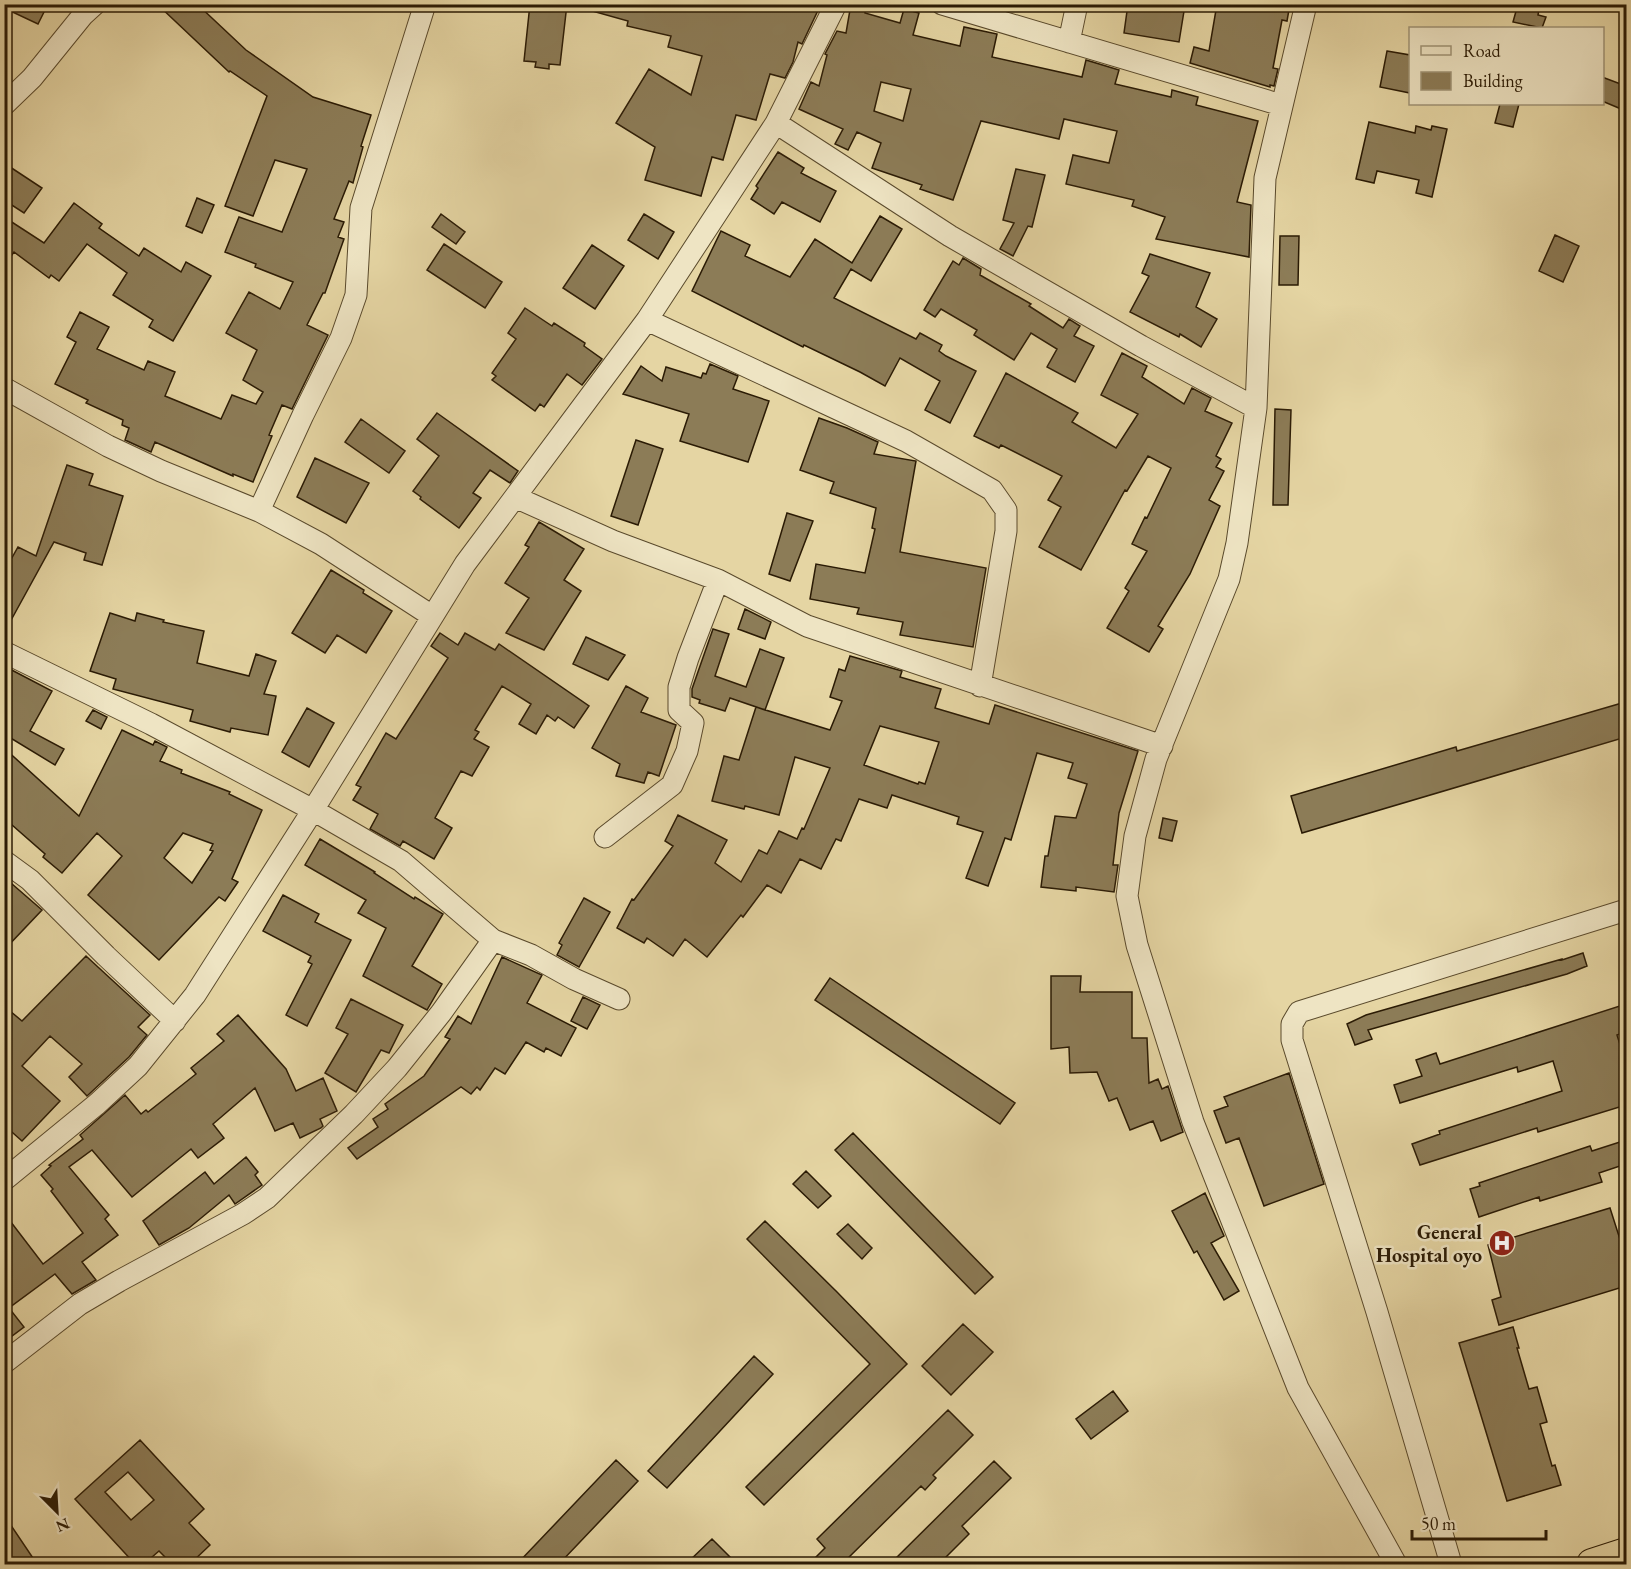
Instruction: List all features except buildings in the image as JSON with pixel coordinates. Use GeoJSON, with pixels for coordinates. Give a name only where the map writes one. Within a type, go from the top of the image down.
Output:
{"type":"FeatureCollection","features":[{"type":"Feature","properties":{"kind":"highway"},"geometry":{"type":"LineString","coordinates":[[1592,1564],[1626,1553]]}},
{"type":"Feature","properties":{"kind":"street"},"geometry":{"type":"LineString","coordinates":[[4,105],[32,78],[83,15],[95,4]]}},
{"type":"Feature","properties":{"kind":"street"},"geometry":{"type":"LineString","coordinates":[[259,511],[341,338],[356,295],[361,208],[425,4]]}},
{"type":"Feature","properties":{"kind":"street"},"geometry":{"type":"LineString","coordinates":[[7,1172],[97,1104],[138,1066],[176,1021],[313,810],[465,564],[647,320],[776,123],[836,4]]}},
{"type":"Feature","properties":{"kind":"street"},"geometry":{"type":"LineString","coordinates":[[942,4],[1281,105]]}},
{"type":"Feature","properties":{"kind":"street"},"geometry":{"type":"LineString","coordinates":[[1069,42],[1077,4]]}},
{"type":"Feature","properties":{"kind":"street"},"geometry":{"type":"LineString","coordinates":[[1306,4],[1265,178],[1256,408],[1237,543],[1229,579],[1161,746],[1135,836],[1127,896],[1137,945],[1193,1122],[1298,1388],[1396,1564]]}},
{"type":"Feature","properties":{"kind":"street"},"geometry":{"type":"LineString","coordinates":[[776,123],[950,236],[1141,346],[1256,408]]}},
{"type":"Feature","properties":{"kind":"street"},"geometry":{"type":"LineString","coordinates":[[647,320],[906,441],[992,490],[1006,510],[1006,531],[980,686]]}},
{"type":"Feature","properties":{"kind":"street"},"geometry":{"type":"LineString","coordinates":[[4,388],[108,446],[161,471],[259,511],[321,544],[432,616]]}},
{"type":"Feature","properties":{"kind":"street"},"geometry":{"type":"LineString","coordinates":[[516,497],[613,541],[718,580],[807,626],[1161,746]]}},
{"type":"Feature","properties":{"kind":"street"},"geometry":{"type":"LineString","coordinates":[[605,837],[672,785],[682,764],[693,723],[679,710],[679,687],[718,580]]}},
{"type":"Feature","properties":{"kind":"street"},"geometry":{"type":"LineString","coordinates":[[4,652],[151,724],[313,810],[401,861],[493,940],[531,955],[574,979],[619,999]]}},
{"type":"Feature","properties":{"kind":"street"},"geometry":{"type":"LineString","coordinates":[[4,861],[30,880],[106,956],[176,1021]]}},
{"type":"Feature","properties":{"kind":"street"},"geometry":{"type":"LineString","coordinates":[[1451,1564],[1377,1312],[1292,1040],[1292,1024],[1299,1012],[1626,910]]}},
{"type":"Feature","properties":{"kind":"street"},"geometry":{"type":"LineString","coordinates":[[4,1363],[80,1304],[243,1214],[267,1198],[354,1114],[397,1068],[441,1013],[493,940]]}},
{"type":"Feature","properties":{"kind":"place","name":"General Hospital oyo"},"geometry":{"type":"Point","coordinates":[1502,1243]}}]}
